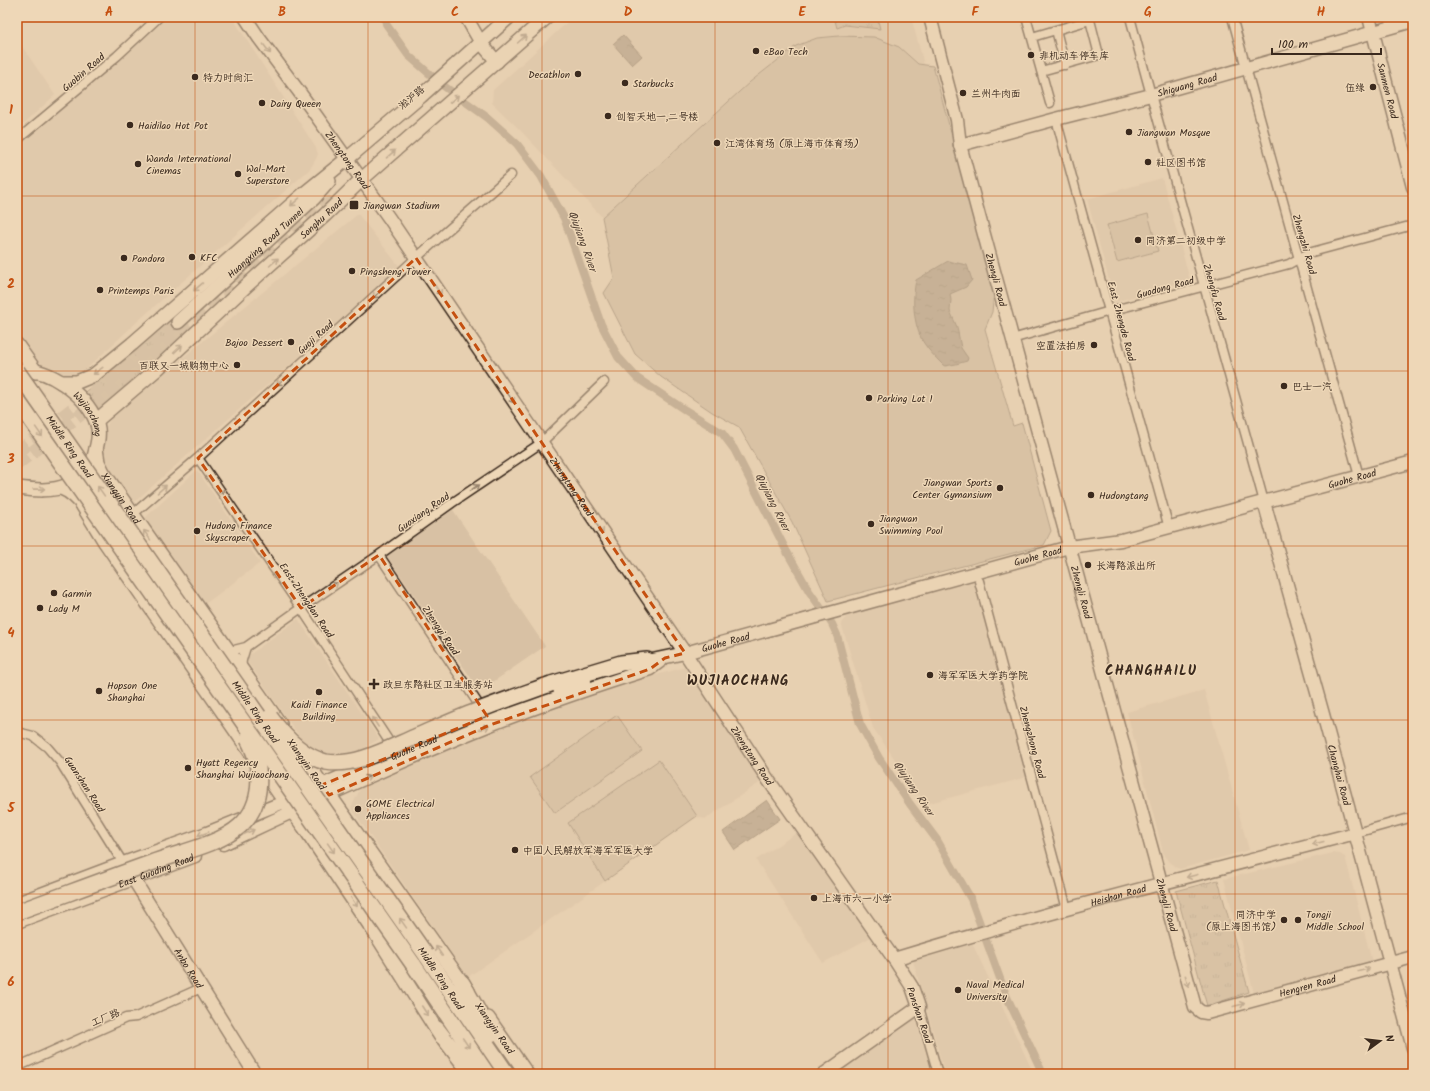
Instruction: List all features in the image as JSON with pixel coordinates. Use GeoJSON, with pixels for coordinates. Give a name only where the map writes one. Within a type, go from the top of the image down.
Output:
{"type":"FeatureCollection","features":[{"type":"Feature","properties":{"kind":"highway","name":"Middle Ring Road"},"geometry":{"type":"LineString","coordinates":[[17,371],[128,519],[507,1074]]}},
{"type":"Feature","properties":{"kind":"highway","name":"Middle Ring Road"},"geometry":{"type":"LineString","coordinates":[[17,400],[413,964],[487,1074]]}},
{"type":"Feature","properties":{"kind":"highway"},"geometry":{"type":"LineString","coordinates":[[128,519],[279,729],[300,749],[324,762],[341,763],[364,758],[479,710],[551,684],[621,663],[647,660]]}},
{"type":"Feature","properties":{"kind":"highway"},"geometry":{"type":"LineString","coordinates":[[17,912],[116,875],[217,840],[239,826],[247,818],[252,811],[258,794],[257,764],[244,732],[166,620],[110,532]]}},
{"type":"Feature","properties":{"kind":"highway"},"geometry":{"type":"LineString","coordinates":[[462,984],[515,1074]]}},
{"type":"Feature","properties":{"kind":"highway"},"geometry":{"type":"LineString","coordinates":[[437,1029],[472,1074]]}},
{"type":"Feature","properties":{"kind":"main road"},"geometry":{"type":"LineString","coordinates":[[61,382],[77,382],[94,374],[132,344],[305,193],[347,159],[456,61],[481,43],[510,17]]}},
{"type":"Feature","properties":{"kind":"main road","name":"Songhu Road"},"geometry":{"type":"LineString","coordinates":[[96,421],[156,370],[325,215],[362,179],[547,17]]}},
{"type":"Feature","properties":{"kind":"main road","name":"Huangxing Road Tunnel"},"geometry":{"type":"LineString","coordinates":[[178,322],[314,198],[347,159]]}},
{"type":"Feature","properties":{"kind":"main road"},"geometry":{"type":"LineString","coordinates":[[17,345],[36,372]]}},
{"type":"Feature","properties":{"kind":"main road","name":"Wujiaochang"},"geometry":{"type":"LineString","coordinates":[[17,371],[22,370],[36,372],[61,382],[83,401],[96,421],[98,431],[96,449],[90,469],[74,482],[61,488],[38,490],[17,488]]}},
{"type":"Feature","properties":{"kind":"main road","name":"Xiangyin Road"},"geometry":{"type":"LineString","coordinates":[[96,449],[98,462],[101,469],[128,519],[228,650],[462,984],[478,1002],[527,1074]]}},
{"type":"Feature","properties":{"kind":"main road"},"geometry":{"type":"LineString","coordinates":[[61,488],[74,495],[110,539],[156,601],[229,706],[304,827],[377,936],[465,1074]]}},
{"type":"Feature","properties":{"kind":"street","name":"Guobin Road"},"geometry":{"type":"LineString","coordinates":[[17,140],[106,66],[159,17]]}},
{"type":"Feature","properties":{"kind":"street","name":"Zhengtong Road"},"geometry":{"type":"LineString","coordinates":[[245,17],[362,179],[685,653],[767,778],[894,959]]}},
{"type":"Feature","properties":{"kind":"street"},"geometry":{"type":"LineString","coordinates":[[466,17],[481,43],[497,62]]}},
{"type":"Feature","properties":{"kind":"street","name":"Zhengli Road"},"geometry":{"type":"LineString","coordinates":[[921,17],[950,122],[960,145]]}},
{"type":"Feature","properties":{"kind":"street","name":"Zhengli Road"},"geometry":{"type":"LineString","coordinates":[[930,17],[957,120],[960,145],[1160,884],[1195,1007],[1201,1012]]}},
{"type":"Feature","properties":{"kind":"street"},"geometry":{"type":"LineString","coordinates":[[1026,17],[1050,103]]}},
{"type":"Feature","properties":{"kind":"street","name":"Zhengfu Road"},"geometry":{"type":"LineString","coordinates":[[1130,17],[1203,287],[1229,374],[1264,502]]}},
{"type":"Feature","properties":{"kind":"street","name":"Zhengzhi Road"},"geometry":{"type":"LineString","coordinates":[[1232,17],[1359,476]]}},
{"type":"Feature","properties":{"kind":"street","name":"Sanmen Road"},"geometry":{"type":"LineString","coordinates":[[1369,17],[1413,187]]}},
{"type":"Feature","properties":{"kind":"street"},"geometry":{"type":"LineString","coordinates":[[1032,37],[1090,20],[1099,55],[1042,71]]}},
{"type":"Feature","properties":{"kind":"street","name":"Shiguang Road"},"geometry":{"type":"LineString","coordinates":[[960,145],[1151,95],[1413,21]]}},
{"type":"Feature","properties":{"kind":"street"},"geometry":{"type":"LineString","coordinates":[[1056,30],[1065,65]]}},
{"type":"Feature","properties":{"kind":"street","name":"East Zhengde Road"},"geometry":{"type":"LineString","coordinates":[[1056,119],[1169,528]]}},
{"type":"Feature","properties":{"kind":"street","name":"Guoji Road"},"geometry":{"type":"LineString","coordinates":[[128,519],[198,458],[416,258],[511,175]]}},
{"type":"Feature","properties":{"kind":"street","name":"Guodong Road"},"geometry":{"type":"LineString","coordinates":[[1012,339],[1289,264],[1312,252],[1413,225]]}},
{"type":"Feature","properties":{"kind":"street","name":"Guoxiang Road"},"geometry":{"type":"LineString","coordinates":[[228,650],[246,647],[452,503],[541,443],[604,382]]}},
{"type":"Feature","properties":{"kind":"street","name":"East Zhengdan Road"},"geometry":{"type":"LineString","coordinates":[[198,458],[301,608],[397,754]]}},
{"type":"Feature","properties":{"kind":"street","name":"Guohe Road"},"geometry":{"type":"LineString","coordinates":[[325,790],[351,771],[397,754],[487,716],[647,660],[665,658],[685,653],[1069,547],[1121,540],[1413,462]]}},
{"type":"Feature","properties":{"kind":"street","name":"Changhai Road"},"geometry":{"type":"LineString","coordinates":[[1264,502],[1356,834],[1413,1048]]}},
{"type":"Feature","properties":{"kind":"street","name":"Zhengyi Road"},"geometry":{"type":"LineString","coordinates":[[379,555],[487,716]]}},
{"type":"Feature","properties":{"kind":"street"},"geometry":{"type":"LineString","coordinates":[[621,663],[666,650],[670,645],[636,590],[634,579]]}},
{"type":"Feature","properties":{"kind":"street","name":"Zhengzhong Road"},"geometry":{"type":"LineString","coordinates":[[979,580],[1067,909]]}},
{"type":"Feature","properties":{"kind":"street"},"geometry":{"type":"LineString","coordinates":[[241,669],[246,647]]}},
{"type":"Feature","properties":{"kind":"street","name":"Guohe Road"},"geometry":{"type":"LineString","coordinates":[[325,790],[496,722],[650,669],[665,658]]}},
{"type":"Feature","properties":{"kind":"street","name":"Guanshan Road"},"geometry":{"type":"LineString","coordinates":[[17,732],[33,736],[47,747],[60,762],[123,863]]}},
{"type":"Feature","properties":{"kind":"street"},"geometry":{"type":"LineString","coordinates":[[292,806],[325,790]]}},
{"type":"Feature","properties":{"kind":"street","name":"East Guoding Road"},"geometry":{"type":"LineString","coordinates":[[17,903],[207,833],[292,806]]}},
{"type":"Feature","properties":{"kind":"street","name":"East Guoding Road"},"geometry":{"type":"LineString","coordinates":[[17,922],[132,878],[206,852],[292,806]]}},
{"type":"Feature","properties":{"kind":"street","name":"Heishan Road"},"geometry":{"type":"LineString","coordinates":[[894,959],[1067,909],[1356,834],[1413,817]]}},
{"type":"Feature","properties":{"kind":"street","name":"Anbo Road"},"geometry":{"type":"LineString","coordinates":[[123,863],[255,1074]]}},
{"type":"Feature","properties":{"kind":"street","name":"Hengren Road"},"geometry":{"type":"LineString","coordinates":[[1201,1012],[1207,1014],[1413,957]]}},
{"type":"Feature","properties":{"kind":"street","name":"Panshan Road"},"geometry":{"type":"LineString","coordinates":[[894,959],[912,988],[919,1007],[938,1074]]}},
{"type":"Feature","properties":{"kind":"street","name":"工厂路"},"geometry":{"type":"LineString","coordinates":[[17,1067],[126,1018],[136,1017],[201,988]]}},
{"type":"Feature","properties":{"kind":"street"},"geometry":{"type":"LineString","coordinates":[[824,1074],[919,1007]]}},
{"type":"Feature","properties":{"kind":"highlighted area"},"geometry":{"type":"Polygon","coordinates":[[[416,258],[685,653],[665,658],[650,669],[490,725],[329,795],[322,785],[487,716],[379,555],[301,608],[198,458],[416,258]]]}},
{"type":"Feature","properties":{"kind":"shaded area"},"geometry":{"type":"Polygon","coordinates":[[[168,17],[232,17],[316,148],[318,154],[310,169],[139,320],[82,373],[70,379],[36,368],[17,341],[17,145],[69,103],[168,17]]]}},
{"type":"Feature","properties":{"kind":"shaded area"},"geometry":{"type":"Polygon","coordinates":[[[573,17],[911,17],[924,64],[918,64],[899,47],[796,46],[750,82],[602,217],[520,130],[492,103],[493,90],[573,17]]]}},
{"type":"Feature","properties":{"kind":"shaded area"},"geometry":{"type":"Polygon","coordinates":[[[17,39],[55,95],[17,130],[17,39]]]}},
{"type":"Feature","properties":{"kind":"shaded area","name":"同济第二初级中学"},"geometry":{"type":"Polygon","coordinates":[[[1162,178],[1190,280],[1115,302],[1087,199],[1162,178]]]}},
{"type":"Feature","properties":{"kind":"shaded area"},"geometry":{"type":"Polygon","coordinates":[[[358,214],[399,266],[300,356],[132,504],[107,470],[104,454],[106,427],[113,415],[358,214]]]}},
{"type":"Feature","properties":{"kind":"shaded area"},"geometry":{"type":"Polygon","coordinates":[[[197,470],[260,563],[205,604],[145,518],[197,470]]]}},
{"type":"Feature","properties":{"kind":"shaded area"},"geometry":{"type":"Polygon","coordinates":[[[453,510],[545,646],[480,691],[387,556],[453,510]]]}},
{"type":"Feature","properties":{"kind":"shaded area","name":"海军军医大学药学院"},"geometry":{"type":"Polygon","coordinates":[[[978,580],[1031,776],[926,804],[873,728],[841,623],[848,615],[978,580]]]}},
{"type":"Feature","properties":{"kind":"shaded area"},"geometry":{"type":"Polygon","coordinates":[[[298,619],[379,739],[356,753],[327,758],[308,749],[245,658],[298,619]]]}},
{"type":"Feature","properties":{"kind":"shaded area","name":"中国人民解放军海军军医大学"},"geometry":{"type":"Polygon","coordinates":[[[693,665],[767,778],[705,819],[697,817],[468,977],[351,808],[361,787],[426,757],[532,714],[612,687],[693,665]]]}},
{"type":"Feature","properties":{"kind":"shaded area"},"geometry":{"type":"Polygon","coordinates":[[[1204,690],[1249,850],[1180,869],[1175,867],[1164,856],[1127,712],[1204,690]]]}},
{"type":"Feature","properties":{"kind":"shaded area","name":"上海市六一小学"},"geometry":{"type":"Polygon","coordinates":[[[801,830],[873,936],[823,963],[756,860],[801,830]]]}},
{"type":"Feature","properties":{"kind":"shaded area","name":"Tongji Middle School"},"geometry":{"type":"Polygon","coordinates":[[[1333,853],[1340,854],[1345,857],[1372,962],[1254,993],[1224,879],[1333,853]]]}},
{"type":"Feature","properties":{"kind":"shaded area","name":"Naval Medical University"},"geometry":{"type":"Polygon","coordinates":[[[972,943],[1034,1074],[945,1074],[913,961],[972,943]]]}},
{"type":"Feature","properties":{"kind":"shaded area"},"geometry":{"type":"Polygon","coordinates":[[[915,1014],[932,1074],[832,1074],[915,1014]]]}},
{"type":"Feature","properties":{"kind":"green space"},"geometry":{"type":"Polygon","coordinates":[[[834,17],[877,17],[880,29],[845,25],[837,28],[834,17]]]}},
{"type":"Feature","properties":{"kind":"green space"},"geometry":{"type":"Polygon","coordinates":[[[839,36],[874,37],[899,47],[918,64],[933,66],[994,292],[992,312],[985,329],[1013,426],[1022,423],[1051,531],[1044,545],[828,601],[792,522],[739,427],[712,412],[661,377],[635,354],[604,293],[614,278],[602,217],[750,82],[796,46],[817,38],[839,36]]]}},
{"type":"Feature","properties":{"kind":"green space"},"geometry":{"type":"Polygon","coordinates":[[[1148,214],[1158,251],[1117,262],[1107,225],[1148,214]]]}},
{"type":"Feature","properties":{"kind":"green space"},"geometry":{"type":"Polygon","coordinates":[[[173,317],[188,334],[99,411],[85,392],[173,317]]]}},
{"type":"Feature","properties":{"kind":"green space"},"geometry":{"type":"Polygon","coordinates":[[[617,715],[642,751],[555,813],[530,777],[617,715]]]}},
{"type":"Feature","properties":{"kind":"green space"},"geometry":{"type":"Polygon","coordinates":[[[659,760],[697,816],[605,881],[568,823],[659,760]]]}},
{"type":"Feature","properties":{"kind":"green space"},"geometry":{"type":"Polygon","coordinates":[[[1218,880],[1249,992],[1207,1006],[1176,891],[1218,880]]]}},
{"type":"Feature","properties":{"kind":"water"},"geometry":{"type":"Polygon","coordinates":[[[623,35],[642,56],[632,65],[613,44],[623,35]]]}},
{"type":"Feature","properties":{"kind":"water"},"geometry":{"type":"Polygon","coordinates":[[[948,261],[967,265],[972,280],[966,287],[950,294],[950,311],[957,327],[961,348],[968,358],[967,361],[945,366],[925,345],[921,338],[916,324],[914,295],[916,280],[948,261]]]}},
{"type":"Feature","properties":{"kind":"water"},"geometry":{"type":"Polygon","coordinates":[[[767,800],[780,819],[735,850],[723,832],[767,800]]]}},
{"type":"Feature","properties":{"kind":"waterway","name":"Qiujiang River"},"geometry":{"type":"LineString","coordinates":[[385,17],[386,24],[408,55],[441,84],[488,118],[517,144],[541,176],[564,218],[601,324],[618,357],[637,378],[722,433],[734,449],[787,552],[809,591],[832,624],[837,635],[860,724],[879,758],[910,804],[937,840],[971,899],[1006,995],[1043,1074]]}},
{"type":"Feature","properties":{"kind":"tunnel"},"geometry":{"type":"LineString","coordinates":[[17,464],[112,390],[334,200]]}},
{"type":"Feature","properties":{"kind":"tunnel"},"geometry":{"type":"LineString","coordinates":[[17,452],[103,385],[178,322]]}},
{"type":"Feature","properties":{"kind":"place","name":"eBao Tech"},"geometry":{"type":"Point","coordinates":[756,51]}},
{"type":"Feature","properties":{"kind":"place","name":"非机动车停车库"},"geometry":{"type":"Point","coordinates":[1031,55]}},
{"type":"Feature","properties":{"kind":"place","name":"Decathlon"},"geometry":{"type":"Point","coordinates":[578,74]}},
{"type":"Feature","properties":{"kind":"place","name":"特力时尚汇"},"geometry":{"type":"Point","coordinates":[195,77]}},
{"type":"Feature","properties":{"kind":"place","name":"Starbucks"},"geometry":{"type":"Point","coordinates":[625,83]}},
{"type":"Feature","properties":{"kind":"place","name":"伍缘"},"geometry":{"type":"Point","coordinates":[1373,87]}},
{"type":"Feature","properties":{"kind":"place","name":"兰州牛肉面"},"geometry":{"type":"Point","coordinates":[963,93]}},
{"type":"Feature","properties":{"kind":"place","name":"Dairy Queen"},"geometry":{"type":"Point","coordinates":[262,103]}},
{"type":"Feature","properties":{"kind":"place","name":"创智天地一,二号楼"},"geometry":{"type":"Point","coordinates":[608,116]}},
{"type":"Feature","properties":{"kind":"place","name":"Haidilao Hot Pot"},"geometry":{"type":"Point","coordinates":[130,125]}},
{"type":"Feature","properties":{"kind":"place","name":"Jiangwan Mosque"},"geometry":{"type":"Point","coordinates":[1129,132]}},
{"type":"Feature","properties":{"kind":"place","name":"江湾体育场 (原上海市体育场)"},"geometry":{"type":"Point","coordinates":[717,143]}},
{"type":"Feature","properties":{"kind":"place","name":"社区图书馆"},"geometry":{"type":"Point","coordinates":[1148,162]}},
{"type":"Feature","properties":{"kind":"place","name":"Wanda International Cinemas"},"geometry":{"type":"Point","coordinates":[138,164]}},
{"type":"Feature","properties":{"kind":"place","name":"Wal-Mart Superstore"},"geometry":{"type":"Point","coordinates":[238,174]}},
{"type":"Feature","properties":{"kind":"place","name":"Jiangwan Stadium"},"geometry":{"type":"Point","coordinates":[354,205]}},
{"type":"Feature","properties":{"kind":"place","name":"同济第二初级中学"},"geometry":{"type":"Point","coordinates":[1138,240]}},
{"type":"Feature","properties":{"kind":"place","name":"KFC"},"geometry":{"type":"Point","coordinates":[192,257]}},
{"type":"Feature","properties":{"kind":"place","name":"Pandora"},"geometry":{"type":"Point","coordinates":[124,258]}},
{"type":"Feature","properties":{"kind":"place","name":"Pingsheng Tower"},"geometry":{"type":"Point","coordinates":[352,271]}},
{"type":"Feature","properties":{"kind":"place","name":"Printemps Paris"},"geometry":{"type":"Point","coordinates":[100,290]}},
{"type":"Feature","properties":{"kind":"place","name":"Bajoo Dessert"},"geometry":{"type":"Point","coordinates":[291,342]}},
{"type":"Feature","properties":{"kind":"place","name":"空置法拍房"},"geometry":{"type":"Point","coordinates":[1094,345]}},
{"type":"Feature","properties":{"kind":"place","name":"百联又一城购物中心"},"geometry":{"type":"Point","coordinates":[237,365]}},
{"type":"Feature","properties":{"kind":"place","name":"巴士一汽"},"geometry":{"type":"Point","coordinates":[1284,386]}},
{"type":"Feature","properties":{"kind":"place","name":"Parking Lot 1"},"geometry":{"type":"Point","coordinates":[869,398]}},
{"type":"Feature","properties":{"kind":"place","name":"Jiangwan Sports Center Gymansium"},"geometry":{"type":"Point","coordinates":[1000,488]}},
{"type":"Feature","properties":{"kind":"place","name":"Hudongtang"},"geometry":{"type":"Point","coordinates":[1091,495]}},
{"type":"Feature","properties":{"kind":"place","name":"Jiangwan Swimming Pool"},"geometry":{"type":"Point","coordinates":[871,524]}},
{"type":"Feature","properties":{"kind":"place","name":"Hudong Finance Skyscraper"},"geometry":{"type":"Point","coordinates":[197,531]}},
{"type":"Feature","properties":{"kind":"place","name":"长海路派出所"},"geometry":{"type":"Point","coordinates":[1088,565]}},
{"type":"Feature","properties":{"kind":"place","name":"Garmin"},"geometry":{"type":"Point","coordinates":[54,593]}},
{"type":"Feature","properties":{"kind":"place","name":"Lady M"},"geometry":{"type":"Point","coordinates":[40,608]}},
{"type":"Feature","properties":{"kind":"place","name":"海军军医大学药学院"},"geometry":{"type":"Point","coordinates":[930,675]}},
{"type":"Feature","properties":{"kind":"place","name":"政旦东路社区卫生服务站"},"geometry":{"type":"Point","coordinates":[374,684]}},
{"type":"Feature","properties":{"kind":"place","name":"Hopson One Shanghai"},"geometry":{"type":"Point","coordinates":[99,691]}},
{"type":"Feature","properties":{"kind":"place","name":"Kaidi Finance Building"},"geometry":{"type":"Point","coordinates":[319,692]}},
{"type":"Feature","properties":{"kind":"place","name":"Hyatt Regency Shanghai Wujiaochang"},"geometry":{"type":"Point","coordinates":[188,768]}},
{"type":"Feature","properties":{"kind":"place","name":"GOME Electrical Appliances"},"geometry":{"type":"Point","coordinates":[358,809]}},
{"type":"Feature","properties":{"kind":"place","name":"中国人民解放军海军军医大学"},"geometry":{"type":"Point","coordinates":[515,850]}},
{"type":"Feature","properties":{"kind":"place","name":"上海市六一小学"},"geometry":{"type":"Point","coordinates":[814,898]}},
{"type":"Feature","properties":{"kind":"place","name":"同济中学 (原上海图书馆)"},"geometry":{"type":"Point","coordinates":[1284,920]}},
{"type":"Feature","properties":{"kind":"place","name":"Tongji Middle School"},"geometry":{"type":"Point","coordinates":[1298,920]}},
{"type":"Feature","properties":{"kind":"place","name":"Naval Medical University"},"geometry":{"type":"Point","coordinates":[958,990]}},
{"type":"Feature","properties":{"kind":"district","name":"CHANGHAILU"},"geometry":{"type":"Point","coordinates":[1151,670]}},
{"type":"Feature","properties":{"kind":"district","name":"WUJIAOCHANG"},"geometry":{"type":"Point","coordinates":[738,680]}}]}
